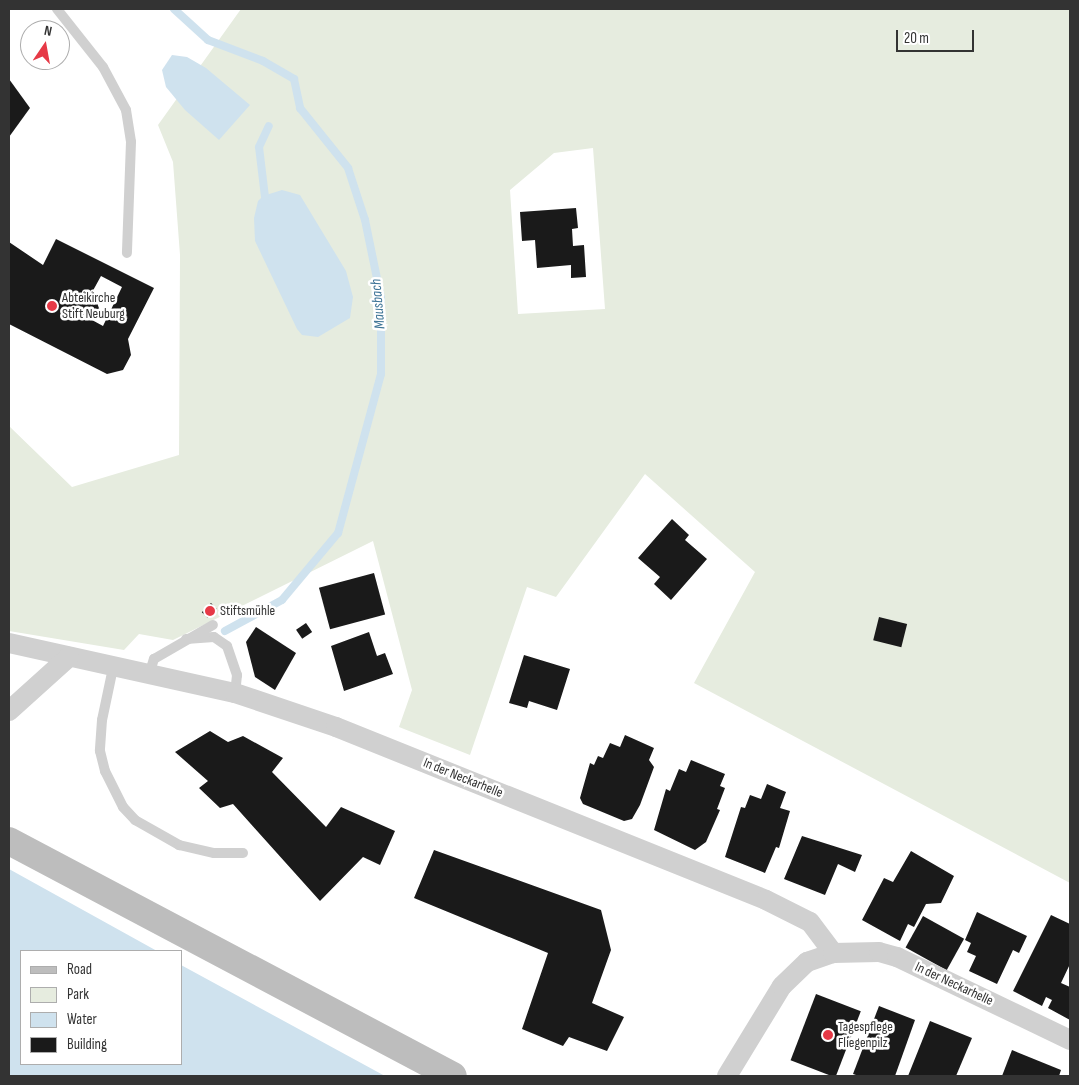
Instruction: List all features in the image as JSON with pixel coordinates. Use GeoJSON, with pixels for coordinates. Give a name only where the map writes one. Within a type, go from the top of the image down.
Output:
{"type":"FeatureCollection","features":[{"type":"Feature","properties":{"kind":"main road"},"geometry":{"type":"LineString","coordinates":[[9,842],[453,1076]]}},
{"type":"Feature","properties":{"kind":"street","name":"In der Neckarhelle"},"geometry":{"type":"LineString","coordinates":[[9,644],[234,693],[336,727],[766,900],[810,922],[833,953]]}},
{"type":"Feature","properties":{"kind":"street"},"geometry":{"type":"LineString","coordinates":[[9,711],[69,657]]}},
{"type":"Feature","properties":{"kind":"street","name":"In der Neckarhelle"},"geometry":{"type":"LineString","coordinates":[[727,1076],[782,986],[795,972],[833,953],[879,952],[897,957],[1070,1040]]}},
{"type":"Feature","properties":{"kind":"street","name":"In der Neckarhelle"},"geometry":{"type":"LineString","coordinates":[[739,1076],[745,1046]]}},
{"type":"Feature","properties":{"kind":"lane"},"geometry":{"type":"LineString","coordinates":[[57,9],[104,66],[126,110],[131,142],[127,253]]}},
{"type":"Feature","properties":{"kind":"lane"},"geometry":{"type":"LineString","coordinates":[[149,675],[154,659],[213,624]]}},
{"type":"Feature","properties":{"kind":"lane"},"geometry":{"type":"LineString","coordinates":[[186,639],[214,637],[227,646],[237,675],[234,693]]}},
{"type":"Feature","properties":{"kind":"lane"},"geometry":{"type":"LineString","coordinates":[[113,668],[102,720],[100,751],[104,771],[123,807],[135,820],[179,845],[214,853],[243,853]]}},
{"type":"Feature","properties":{"kind":"green space"},"geometry":{"type":"Polygon","coordinates":[[[241,9],[1070,9],[1070,883],[694,683],[755,572],[645,474],[556,597],[527,587],[470,755],[399,727],[412,690],[373,541],[173,640],[139,634],[124,650],[9,631],[9,426],[72,487],[179,455],[180,255],[173,162],[158,125],[241,9]],[[593,148],[554,153],[510,190],[518,314],[605,309],[593,148]]]}},
{"type":"Feature","properties":{"kind":"water"},"geometry":{"type":"Polygon","coordinates":[[[172,55],[187,57],[206,68],[250,105],[219,140],[185,110],[166,87],[162,70],[172,55]]]}},
{"type":"Feature","properties":{"kind":"water"},"geometry":{"type":"Polygon","coordinates":[[[282,190],[300,195],[346,271],[353,297],[350,318],[318,337],[302,335],[297,329],[255,241],[254,218],[258,201],[263,196],[282,190]]]}},
{"type":"Feature","properties":{"kind":"water"},"geometry":{"type":"Polygon","coordinates":[[[9,869],[155,950],[20,950],[20,1065],[182,1065],[182,966],[385,1076],[9,1076],[9,869]]]}},
{"type":"Feature","properties":{"kind":"building"},"geometry":{"type":"Polygon","coordinates":[[[9,79],[30,108],[9,137],[9,79]]]}},
{"type":"Feature","properties":{"kind":"building"},"geometry":{"type":"Polygon","coordinates":[[[576,208],[578,228],[572,229],[573,246],[584,245],[586,277],[571,278],[571,265],[537,268],[535,240],[522,241],[520,212],[576,208]]]}},
{"type":"Feature","properties":{"kind":"building","name":"Abteikirche Stift Neuburg"},"geometry":{"type":"Polygon","coordinates":[[[56,239],[154,288],[128,339],[131,355],[123,370],[107,374],[9,324],[9,242],[43,265],[56,239]],[[101,276],[90,296],[90,301],[96,300],[100,311],[92,320],[103,326],[122,287],[101,276]]]}},
{"type":"Feature","properties":{"kind":"building"},"geometry":{"type":"Polygon","coordinates":[[[672,519],[689,535],[685,540],[707,559],[671,600],[654,584],[660,577],[638,558],[672,519]]]}},
{"type":"Feature","properties":{"kind":"building"},"geometry":{"type":"Polygon","coordinates":[[[374,573],[385,615],[330,629],[319,588],[374,573]]]}},
{"type":"Feature","properties":{"kind":"building","name":"Stiftsmühle"},"geometry":{"type":"Polygon","coordinates":[[[211,603],[217,609],[207,618],[202,612],[211,603]]]}},
{"type":"Feature","properties":{"kind":"building"},"geometry":{"type":"Polygon","coordinates":[[[879,617],[907,624],[901,647],[873,640],[879,617]]]}},
{"type":"Feature","properties":{"kind":"building"},"geometry":{"type":"Polygon","coordinates":[[[306,623],[312,632],[302,639],[296,630],[306,623]]]}},
{"type":"Feature","properties":{"kind":"building"},"geometry":{"type":"Polygon","coordinates":[[[256,627],[296,653],[275,690],[255,677],[246,642],[256,627]]]}},
{"type":"Feature","properties":{"kind":"building"},"geometry":{"type":"Polygon","coordinates":[[[369,632],[377,656],[385,653],[393,674],[344,691],[331,646],[369,632]]]}},
{"type":"Feature","properties":{"kind":"building"},"geometry":{"type":"Polygon","coordinates":[[[524,655],[570,669],[557,710],[529,701],[527,708],[509,703],[524,655]]]}},
{"type":"Feature","properties":{"kind":"building"},"geometry":{"type":"Polygon","coordinates":[[[210,731],[228,742],[243,736],[283,758],[272,772],[326,827],[341,807],[395,831],[380,865],[363,857],[320,901],[233,804],[220,808],[199,788],[208,781],[175,752],[210,731]]]}},
{"type":"Feature","properties":{"kind":"building"},"geometry":{"type":"Polygon","coordinates":[[[625,735],[654,748],[649,760],[654,767],[640,805],[632,819],[624,821],[583,804],[580,798],[590,763],[594,765],[598,756],[603,758],[610,743],[620,747],[625,735]]]}},
{"type":"Feature","properties":{"kind":"building"},"geometry":{"type":"Polygon","coordinates":[[[691,760],[725,774],[720,786],[725,788],[717,809],[720,810],[706,842],[695,850],[654,830],[666,789],[670,791],[679,769],[686,772],[691,760]]]}},
{"type":"Feature","properties":{"kind":"building"},"geometry":{"type":"Polygon","coordinates":[[[767,784],[786,792],[780,808],[790,811],[779,848],[776,847],[765,873],[725,857],[741,807],[745,808],[750,795],[761,799],[767,784]]]}},
{"type":"Feature","properties":{"kind":"building"},"geometry":{"type":"Polygon","coordinates":[[[802,836],[862,855],[855,872],[838,864],[825,895],[784,879],[802,836]]]}},
{"type":"Feature","properties":{"kind":"building"},"geometry":{"type":"Polygon","coordinates":[[[434,850],[601,910],[611,950],[592,1003],[624,1017],[607,1051],[569,1037],[563,1046],[522,1029],[548,953],[414,898],[434,850]]]}},
{"type":"Feature","properties":{"kind":"building"},"geometry":{"type":"Polygon","coordinates":[[[911,851],[954,876],[941,903],[926,904],[914,927],[908,924],[900,941],[862,920],[884,878],[893,882],[911,851]]]}},
{"type":"Feature","properties":{"kind":"building"},"geometry":{"type":"Polygon","coordinates":[[[977,912],[1027,936],[1019,953],[1013,950],[997,984],[969,971],[976,956],[967,952],[971,943],[965,940],[977,912]]]}},
{"type":"Feature","properties":{"kind":"building"},"geometry":{"type":"Polygon","coordinates":[[[1051,915],[1070,924],[1070,964],[1061,983],[1070,987],[1070,1020],[1048,1008],[1052,1000],[1046,997],[1042,1006],[1013,991],[1051,915]]]}},
{"type":"Feature","properties":{"kind":"building"},"geometry":{"type":"Polygon","coordinates":[[[923,916],[964,939],[947,970],[906,947],[923,916]]]}},
{"type":"Feature","properties":{"kind":"building"},"geometry":{"type":"Polygon","coordinates":[[[816,994],[861,1011],[836,1076],[791,1060],[816,994]]]}},
{"type":"Feature","properties":{"kind":"building"},"geometry":{"type":"Polygon","coordinates":[[[879,1006],[915,1020],[895,1076],[859,1076],[853,1074],[879,1006]]]}},
{"type":"Feature","properties":{"kind":"building"},"geometry":{"type":"Polygon","coordinates":[[[930,1021],[972,1038],[956,1076],[908,1076],[930,1021]]]}},
{"type":"Feature","properties":{"kind":"building"},"geometry":{"type":"Polygon","coordinates":[[[1012,1050],[1061,1070],[1059,1076],[1002,1076],[1012,1050]]]}},
{"type":"Feature","properties":{"kind":"waterway","name":"Mausbach"},"geometry":{"type":"LineString","coordinates":[[174,9],[208,40],[263,61],[294,79],[300,108],[348,168],[365,220],[381,298],[381,374],[338,533],[282,600],[225,631]]}},
{"type":"Feature","properties":{"kind":"waterway"},"geometry":{"type":"LineString","coordinates":[[265,197],[259,147],[269,126]]}},
{"type":"Feature","properties":{"kind":"place","name":"Abteikirche Stift Neuburg"},"geometry":{"type":"Point","coordinates":[52,306]}},
{"type":"Feature","properties":{"kind":"place","name":"Stiftsmühle"},"geometry":{"type":"Point","coordinates":[210,611]}},
{"type":"Feature","properties":{"kind":"place","name":"Tagespflege Fliegenpilz"},"geometry":{"type":"Point","coordinates":[828,1035]}}]}
